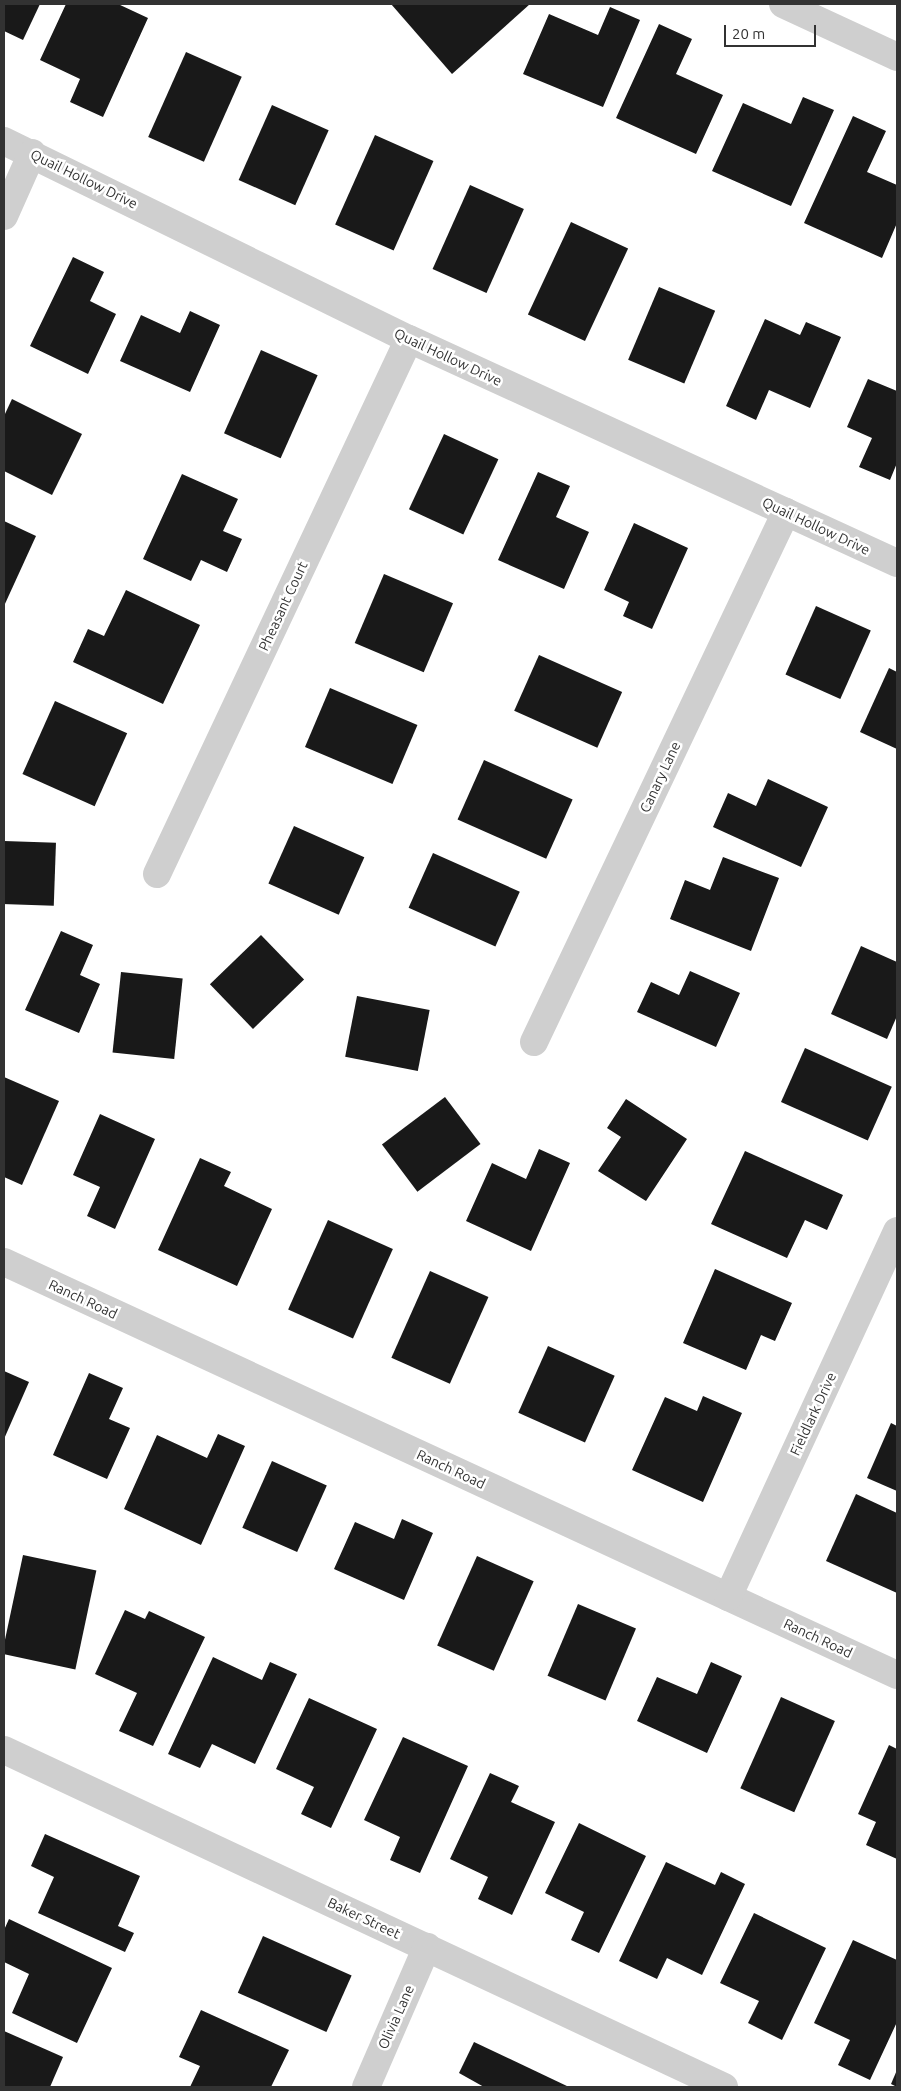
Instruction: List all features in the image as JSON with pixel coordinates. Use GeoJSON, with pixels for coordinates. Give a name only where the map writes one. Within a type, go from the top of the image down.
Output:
{"type":"FeatureCollection","features":[{"type":"Feature","properties":{"kind":"street"},"geometry":{"type":"LineString","coordinates":[[783,4],[897,58]]}},
{"type":"Feature","properties":{"kind":"street","name":"Quail Hollow Drive"},"geometry":{"type":"LineString","coordinates":[[4,141],[32,153],[409,339],[897,563]]}},
{"type":"Feature","properties":{"kind":"street"},"geometry":{"type":"LineString","coordinates":[[4,216],[32,153]]}},
{"type":"Feature","properties":{"kind":"street","name":"Pheasant Court"},"geometry":{"type":"LineString","coordinates":[[157,874],[409,339]]}},
{"type":"Feature","properties":{"kind":"street","name":"Canary Lane"},"geometry":{"type":"LineString","coordinates":[[534,1042],[786,512]]}},
{"type":"Feature","properties":{"kind":"street","name":"Fieldlark Drive"},"geometry":{"type":"LineString","coordinates":[[728,1597],[897,1231]]}},
{"type":"Feature","properties":{"kind":"street","name":"Ranch Road"},"geometry":{"type":"LineString","coordinates":[[4,1262],[897,1675]]}},
{"type":"Feature","properties":{"kind":"street","name":"Baker Street"},"geometry":{"type":"LineString","coordinates":[[4,1750],[724,2087]]}},
{"type":"Feature","properties":{"kind":"street","name":"Olivia Lane"},"geometry":{"type":"LineString","coordinates":[[366,2087],[427,1947]]}},
{"type":"Feature","properties":{"kind":"building"},"geometry":{"type":"Polygon","coordinates":[[[4,4],[40,4],[23,40],[4,31],[4,4]]]}},
{"type":"Feature","properties":{"kind":"building"},"geometry":{"type":"Polygon","coordinates":[[[66,4],[118,4],[148,18],[103,117],[70,102],[80,79],[40,60],[66,4]]]}},
{"type":"Feature","properties":{"kind":"building"},"geometry":{"type":"Polygon","coordinates":[[[391,4],[530,4],[452,74],[391,4]]]}},
{"type":"Feature","properties":{"kind":"building"},"geometry":{"type":"Polygon","coordinates":[[[610,7],[640,20],[603,107],[523,74],[549,14],[598,35],[610,7]]]}},
{"type":"Feature","properties":{"kind":"building"},"geometry":{"type":"Polygon","coordinates":[[[659,24],[692,39],[676,74],[723,95],[696,154],[616,118],[659,24]]]}},
{"type":"Feature","properties":{"kind":"building"},"geometry":{"type":"Polygon","coordinates":[[[186,52],[242,77],[204,162],[148,137],[186,52]]]}},
{"type":"Feature","properties":{"kind":"building"},"geometry":{"type":"Polygon","coordinates":[[[803,97],[834,110],[791,206],[712,171],[743,103],[791,124],[803,97]]]}},
{"type":"Feature","properties":{"kind":"building"},"geometry":{"type":"Polygon","coordinates":[[[272,105],[329,130],[295,205],[239,180],[272,105]]]}},
{"type":"Feature","properties":{"kind":"building"},"geometry":{"type":"Polygon","coordinates":[[[853,116],[886,131],[867,172],[897,185],[897,223],[882,258],[804,223],[853,116]]]}},
{"type":"Feature","properties":{"kind":"building"},"geometry":{"type":"Polygon","coordinates":[[[375,135],[433,161],[394,251],[335,225],[375,135]]]}},
{"type":"Feature","properties":{"kind":"building"},"geometry":{"type":"Polygon","coordinates":[[[470,185],[524,209],[486,293],[433,269],[470,185]]]}},
{"type":"Feature","properties":{"kind":"building"},"geometry":{"type":"Polygon","coordinates":[[[571,222],[628,249],[585,341],[528,314],[571,222]]]}},
{"type":"Feature","properties":{"kind":"building"},"geometry":{"type":"Polygon","coordinates":[[[73,257],[104,272],[90,301],[116,314],[88,374],[30,346],[73,257]]]}},
{"type":"Feature","properties":{"kind":"building"},"geometry":{"type":"Polygon","coordinates":[[[659,287],[715,311],[684,384],[628,360],[659,287]]]}},
{"type":"Feature","properties":{"kind":"building"},"geometry":{"type":"Polygon","coordinates":[[[190,311],[220,325],[190,392],[120,361],[141,315],[180,333],[190,311]]]}},
{"type":"Feature","properties":{"kind":"building"},"geometry":{"type":"Polygon","coordinates":[[[765,319],[800,335],[806,322],[841,337],[810,408],[769,390],[756,420],[726,406],[765,319]]]}},
{"type":"Feature","properties":{"kind":"building"},"geometry":{"type":"Polygon","coordinates":[[[261,350],[318,375],[281,458],[224,433],[261,350]]]}},
{"type":"Feature","properties":{"kind":"building"},"geometry":{"type":"Polygon","coordinates":[[[868,379],[897,391],[897,463],[890,480],[859,467],[872,438],[847,427],[868,379]]]}},
{"type":"Feature","properties":{"kind":"building"},"geometry":{"type":"Polygon","coordinates":[[[12,399],[82,434],[52,495],[4,471],[4,416],[12,399]]]}},
{"type":"Feature","properties":{"kind":"building"},"geometry":{"type":"Polygon","coordinates":[[[444,434],[498,459],[463,535],[409,509],[444,434]]]}},
{"type":"Feature","properties":{"kind":"building"},"geometry":{"type":"Polygon","coordinates":[[[538,472],[570,486],[556,517],[589,532],[564,589],[498,560],[538,472]]]}},
{"type":"Feature","properties":{"kind":"building"},"geometry":{"type":"Polygon","coordinates":[[[182,474],[238,499],[223,531],[242,539],[227,572],[201,560],[191,581],[143,559],[182,474]]]}},
{"type":"Feature","properties":{"kind":"building"},"geometry":{"type":"Polygon","coordinates":[[[4,521],[36,536],[4,606],[4,521]]]}},
{"type":"Feature","properties":{"kind":"building"},"geometry":{"type":"Polygon","coordinates":[[[634,523],[688,548],[652,629],[623,616],[629,602],[604,590],[634,523]]]}},
{"type":"Feature","properties":{"kind":"building"},"geometry":{"type":"Polygon","coordinates":[[[384,574],[453,603],[424,672],[355,643],[384,574]]]}},
{"type":"Feature","properties":{"kind":"building"},"geometry":{"type":"Polygon","coordinates":[[[126,590],[200,625],[163,704],[73,662],[88,629],[104,636],[126,590]]]}},
{"type":"Feature","properties":{"kind":"building"},"geometry":{"type":"Polygon","coordinates":[[[816,606],[871,630],[840,699],[785,675],[816,606]]]}},
{"type":"Feature","properties":{"kind":"building"},"geometry":{"type":"Polygon","coordinates":[[[539,655],[622,692],[597,748],[514,711],[539,655]]]}},
{"type":"Feature","properties":{"kind":"building"},"geometry":{"type":"Polygon","coordinates":[[[889,668],[897,672],[897,749],[860,732],[889,668]]]}},
{"type":"Feature","properties":{"kind":"building"},"geometry":{"type":"Polygon","coordinates":[[[330,688],[417,725],[392,784],[305,747],[330,688]]]}},
{"type":"Feature","properties":{"kind":"building"},"geometry":{"type":"Polygon","coordinates":[[[55,701],[127,733],[95,806],[22,774],[55,701]]]}},
{"type":"Feature","properties":{"kind":"building"},"geometry":{"type":"Polygon","coordinates":[[[484,760],[573,799],[546,859],[458,819],[484,760]]]}},
{"type":"Feature","properties":{"kind":"building"},"geometry":{"type":"Polygon","coordinates":[[[768,779],[828,807],[801,867],[713,827],[728,793],[756,806],[768,779]]]}},
{"type":"Feature","properties":{"kind":"building"},"geometry":{"type":"Polygon","coordinates":[[[294,826],[364,857],[339,915],[268,884],[294,826]]]}},
{"type":"Feature","properties":{"kind":"building"},"geometry":{"type":"Polygon","coordinates":[[[4,841],[56,843],[54,906],[4,904],[4,841]]]}},
{"type":"Feature","properties":{"kind":"building"},"geometry":{"type":"Polygon","coordinates":[[[433,853],[520,892],[495,946],[409,908],[433,853]]]}},
{"type":"Feature","properties":{"kind":"building"},"geometry":{"type":"Polygon","coordinates":[[[723,857],[779,878],[751,951],[670,919],[685,880],[710,890],[723,857]]]}},
{"type":"Feature","properties":{"kind":"building"},"geometry":{"type":"Polygon","coordinates":[[[61,931],[93,945],[80,975],[100,984],[79,1033],[25,1010],[61,931]]]}},
{"type":"Feature","properties":{"kind":"building"},"geometry":{"type":"Polygon","coordinates":[[[261,935],[304,980],[253,1029],[210,984],[261,935]]]}},
{"type":"Feature","properties":{"kind":"building"},"geometry":{"type":"Polygon","coordinates":[[[861,946],[897,962],[897,1016],[887,1039],[831,1014],[861,946]]]}},
{"type":"Feature","properties":{"kind":"building"},"geometry":{"type":"Polygon","coordinates":[[[690,971],[740,993],[716,1047],[637,1012],[651,982],[679,995],[690,971]]]}},
{"type":"Feature","properties":{"kind":"building"},"geometry":{"type":"Polygon","coordinates":[[[121,972],[183,978],[174,1059],[113,1053],[121,972]]]}},
{"type":"Feature","properties":{"kind":"building"},"geometry":{"type":"Polygon","coordinates":[[[357,996],[430,1010],[418,1071],[345,1057],[357,996]]]}},
{"type":"Feature","properties":{"kind":"building"},"geometry":{"type":"Polygon","coordinates":[[[805,1048],[892,1087],[868,1141],[781,1102],[805,1048]]]}},
{"type":"Feature","properties":{"kind":"building"},"geometry":{"type":"Polygon","coordinates":[[[4,1077],[59,1101],[22,1185],[4,1177],[4,1077]]]}},
{"type":"Feature","properties":{"kind":"building"},"geometry":{"type":"Polygon","coordinates":[[[445,1097],[481,1144],[417,1192],[382,1145],[445,1097]]]}},
{"type":"Feature","properties":{"kind":"building"},"geometry":{"type":"Polygon","coordinates":[[[626,1099],[687,1139],[646,1201],[598,1171],[621,1137],[607,1128],[626,1099]]]}},
{"type":"Feature","properties":{"kind":"building"},"geometry":{"type":"Polygon","coordinates":[[[100,1114],[155,1139],[115,1229],[87,1216],[100,1187],[73,1175],[100,1114]]]}},
{"type":"Feature","properties":{"kind":"building"},"geometry":{"type":"Polygon","coordinates":[[[539,1149],[570,1163],[531,1251],[466,1221],[492,1163],[526,1179],[539,1149]]]}},
{"type":"Feature","properties":{"kind":"building"},"geometry":{"type":"Polygon","coordinates":[[[745,1151],[843,1195],[827,1230],[805,1220],[787,1258],[711,1224],[745,1151]]]}},
{"type":"Feature","properties":{"kind":"building"},"geometry":{"type":"Polygon","coordinates":[[[200,1158],[231,1172],[224,1186],[272,1209],[237,1286],[158,1250],[200,1158]]]}},
{"type":"Feature","properties":{"kind":"building"},"geometry":{"type":"Polygon","coordinates":[[[328,1220],[393,1249],[353,1338],[288,1310],[328,1220]]]}},
{"type":"Feature","properties":{"kind":"building"},"geometry":{"type":"Polygon","coordinates":[[[715,1269],[792,1303],[775,1341],[761,1335],[746,1370],[683,1343],[715,1269]]]}},
{"type":"Feature","properties":{"kind":"building"},"geometry":{"type":"Polygon","coordinates":[[[430,1271],[488,1297],[450,1384],[391,1358],[430,1271]]]}},
{"type":"Feature","properties":{"kind":"building"},"geometry":{"type":"Polygon","coordinates":[[[548,1346],[615,1376],[585,1442],[518,1413],[548,1346]]]}},
{"type":"Feature","properties":{"kind":"building"},"geometry":{"type":"Polygon","coordinates":[[[4,1371],[29,1382],[4,1439],[4,1371]]]}},
{"type":"Feature","properties":{"kind":"building"},"geometry":{"type":"Polygon","coordinates":[[[89,1373],[123,1388],[109,1419],[130,1428],[107,1479],[53,1455],[89,1373]]]}},
{"type":"Feature","properties":{"kind":"building"},"geometry":{"type":"Polygon","coordinates":[[[703,1396],[742,1413],[703,1502],[632,1470],[665,1397],[697,1411],[703,1396]]]}},
{"type":"Feature","properties":{"kind":"building"},"geometry":{"type":"Polygon","coordinates":[[[891,1423],[897,1426],[897,1491],[867,1478],[891,1423]]]}},
{"type":"Feature","properties":{"kind":"building"},"geometry":{"type":"Polygon","coordinates":[[[218,1434],[245,1446],[201,1545],[124,1509],[157,1435],[207,1458],[218,1434]]]}},
{"type":"Feature","properties":{"kind":"building"},"geometry":{"type":"Polygon","coordinates":[[[272,1461],[327,1485],[297,1552],[242,1528],[272,1461]]]}},
{"type":"Feature","properties":{"kind":"building"},"geometry":{"type":"Polygon","coordinates":[[[856,1494],[897,1513],[897,1593],[826,1561],[856,1494]]]}},
{"type":"Feature","properties":{"kind":"building"},"geometry":{"type":"Polygon","coordinates":[[[402,1519],[433,1533],[404,1600],[334,1569],[355,1522],[394,1539],[402,1519]]]}},
{"type":"Feature","properties":{"kind":"building"},"geometry":{"type":"Polygon","coordinates":[[[23,1555],[96,1571],[75,1669],[4,1654],[4,1644],[23,1555]]]}},
{"type":"Feature","properties":{"kind":"building"},"geometry":{"type":"Polygon","coordinates":[[[477,1556],[534,1581],[494,1671],[437,1646],[477,1556]]]}},
{"type":"Feature","properties":{"kind":"building"},"geometry":{"type":"Polygon","coordinates":[[[578,1604],[636,1629],[606,1700],[548,1676],[578,1604]]]}},
{"type":"Feature","properties":{"kind":"building"},"geometry":{"type":"Polygon","coordinates":[[[125,1610],[145,1619],[149,1611],[205,1637],[153,1746],[119,1731],[137,1693],[95,1674],[125,1610]]]}},
{"type":"Feature","properties":{"kind":"building"},"geometry":{"type":"Polygon","coordinates":[[[213,1657],[262,1680],[270,1662],[297,1674],[255,1764],[212,1744],[200,1768],[168,1754],[213,1657]]]}},
{"type":"Feature","properties":{"kind":"building"},"geometry":{"type":"Polygon","coordinates":[[[711,1662],[742,1676],[707,1753],[637,1721],[657,1677],[697,1694],[711,1662]]]}},
{"type":"Feature","properties":{"kind":"building"},"geometry":{"type":"Polygon","coordinates":[[[781,1697],[835,1721],[794,1812],[740,1788],[781,1697]]]}},
{"type":"Feature","properties":{"kind":"building"},"geometry":{"type":"Polygon","coordinates":[[[309,1698],[377,1729],[331,1828],[301,1814],[314,1787],[276,1769],[309,1698]]]}},
{"type":"Feature","properties":{"kind":"building"},"geometry":{"type":"Polygon","coordinates":[[[403,1737],[468,1766],[420,1873],[390,1860],[400,1837],[364,1820],[403,1737]]]}},
{"type":"Feature","properties":{"kind":"building"},"geometry":{"type":"Polygon","coordinates":[[[889,1745],[897,1749],[897,1859],[866,1845],[876,1822],[858,1814],[889,1745]]]}},
{"type":"Feature","properties":{"kind":"building"},"geometry":{"type":"Polygon","coordinates":[[[490,1773],[519,1786],[511,1802],[555,1822],[512,1915],[478,1899],[488,1877],[450,1859],[490,1773]]]}},
{"type":"Feature","properties":{"kind":"building"},"geometry":{"type":"Polygon","coordinates":[[[579,1823],[646,1856],[599,1953],[571,1940],[584,1912],[545,1893],[579,1823]]]}},
{"type":"Feature","properties":{"kind":"building"},"geometry":{"type":"Polygon","coordinates":[[[45,1834],[140,1876],[118,1926],[134,1933],[125,1952],[38,1913],[54,1877],[31,1866],[45,1834]]]}},
{"type":"Feature","properties":{"kind":"building"},"geometry":{"type":"Polygon","coordinates":[[[666,1862],[715,1885],[721,1872],[745,1884],[702,1975],[667,1958],[657,1979],[619,1961],[666,1862]]]}},
{"type":"Feature","properties":{"kind":"building"},"geometry":{"type":"Polygon","coordinates":[[[754,1913],[826,1948],[782,2040],[748,2023],[759,2001],[720,1983],[754,1913]]]}},
{"type":"Feature","properties":{"kind":"building"},"geometry":{"type":"Polygon","coordinates":[[[9,1919],[112,1968],[77,2043],[12,2013],[29,1974],[4,1962],[4,1930],[9,1919]]]}},
{"type":"Feature","properties":{"kind":"building"},"geometry":{"type":"Polygon","coordinates":[[[263,1936],[352,1975],[326,2032],[238,1993],[263,1936]]]}},
{"type":"Feature","properties":{"kind":"building"},"geometry":{"type":"Polygon","coordinates":[[[853,1940],[897,1960],[897,2022],[870,2080],[838,2065],[850,2040],[814,2023],[853,1940]]]}},
{"type":"Feature","properties":{"kind":"building"},"geometry":{"type":"Polygon","coordinates":[[[201,2010],[289,2050],[271,2087],[190,2087],[200,2066],[179,2057],[201,2010]]]}},
{"type":"Feature","properties":{"kind":"building"},"geometry":{"type":"Polygon","coordinates":[[[4,2031],[63,2057],[50,2087],[4,2087],[4,2031]]]}},
{"type":"Feature","properties":{"kind":"building"},"geometry":{"type":"Polygon","coordinates":[[[474,2042],[569,2087],[484,2087],[459,2073],[474,2042]]]}},
{"type":"Feature","properties":{"kind":"building"},"geometry":{"type":"Polygon","coordinates":[[[897,2070],[897,2087],[891,2084],[897,2070]]]}}]}
